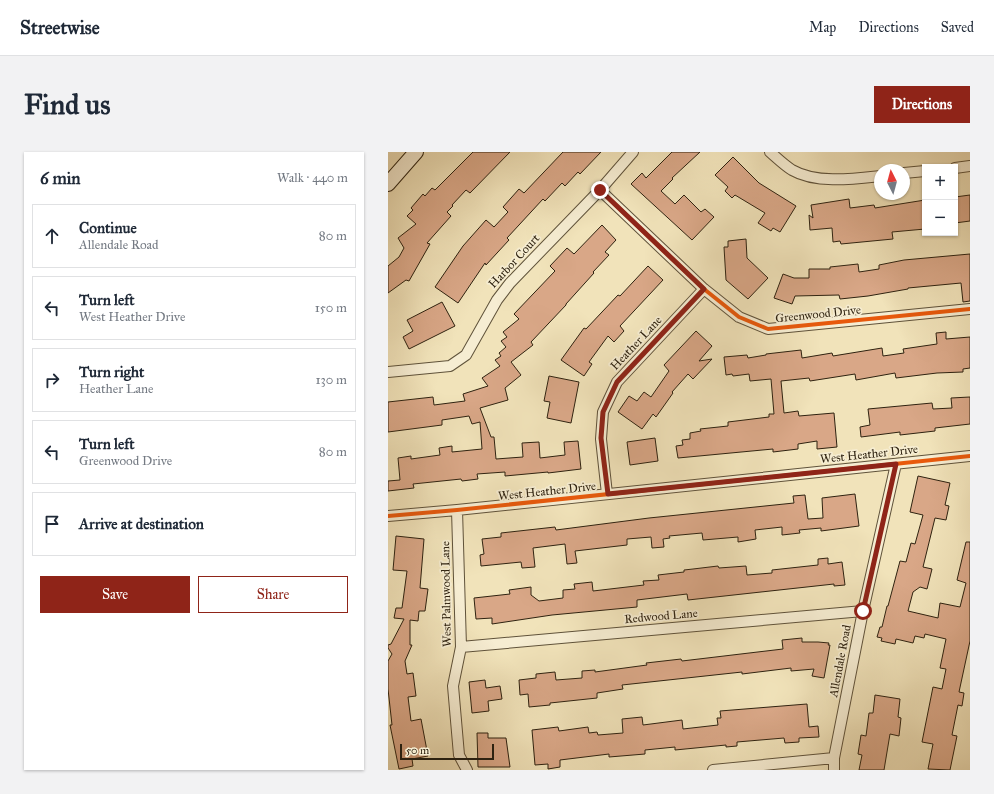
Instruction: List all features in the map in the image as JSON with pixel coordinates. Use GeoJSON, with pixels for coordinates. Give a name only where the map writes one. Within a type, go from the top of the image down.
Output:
{"type":"FeatureCollection","features":[{"type":"Feature","properties":{"kind":"street"},"geometry":{"type":"LineString","coordinates":[[388,184],[416,152]]}},
{"type":"Feature","properties":{"kind":"street","name":"Harbor Court"},"geometry":{"type":"LineString","coordinates":[[388,372],[450,366],[466,355],[497,300],[510,283],[600,190],[633,152]]}},
{"type":"Feature","properties":{"kind":"street"},"geometry":{"type":"LineString","coordinates":[[770,152],[792,170],[817,179],[847,180],[874,177]]}},
{"type":"Feature","properties":{"kind":"street"},"geometry":{"type":"LineString","coordinates":[[958,168],[970,166]]}},
{"type":"Feature","properties":{"kind":"street"},"geometry":{"type":"LineString","coordinates":[[910,172],[922,171]]}},
{"type":"Feature","properties":{"kind":"street","name":"Greenwood Drive"},"geometry":{"type":"LineString","coordinates":[[600,190],[704,289],[739,317],[768,329],[970,309]]}},
{"type":"Feature","properties":{"kind":"street","name":"Heather Lane"},"geometry":{"type":"LineString","coordinates":[[608,494],[601,438],[603,412],[617,382],[704,289]]}},
{"type":"Feature","properties":{"kind":"street","name":"West Heather Drive"},"geometry":{"type":"LineString","coordinates":[[388,516],[970,456]]}},
{"type":"Feature","properties":{"kind":"street","name":"Allendale Road"},"geometry":{"type":"LineString","coordinates":[[834,770],[834,758],[863,611],[896,464]]}},
{"type":"Feature","properties":{"kind":"street","name":"West Palmwood Lane"},"geometry":{"type":"LineString","coordinates":[[456,510],[461,648],[453,686],[459,755],[467,770]]}},
{"type":"Feature","properties":{"kind":"street","name":"Redwood Lane"},"geometry":{"type":"LineString","coordinates":[[461,648],[863,611]]}},
{"type":"Feature","properties":{"kind":"street"},"geometry":{"type":"LineString","coordinates":[[713,770],[834,758]]}},
{"type":"Feature","properties":{"kind":"building"},"geometry":{"type":"Polygon","coordinates":[[[473,152],[510,152],[470,193],[466,190],[452,205],[453,206],[447,212],[451,216],[427,243],[430,244],[409,281],[406,280],[388,293],[388,266],[399,257],[404,248],[398,238],[416,224],[407,216],[413,210],[411,208],[423,194],[425,196],[432,188],[435,190],[473,152]]]}},
{"type":"Feature","properties":{"kind":"building"},"geometry":{"type":"Polygon","coordinates":[[[563,152],[601,152],[580,174],[578,172],[565,186],[562,183],[545,201],[543,199],[507,238],[509,240],[486,265],[485,263],[458,303],[435,287],[463,246],[486,220],[494,227],[508,212],[503,207],[519,189],[524,193],[563,152]]]}},
{"type":"Feature","properties":{"kind":"building"},"geometry":{"type":"Polygon","coordinates":[[[672,152],[700,152],[672,178],[673,179],[661,191],[675,204],[684,195],[701,212],[705,209],[714,217],[692,240],[631,184],[642,173],[646,178],[672,152]]]}},
{"type":"Feature","properties":{"kind":"building"},"geometry":{"type":"Polygon","coordinates":[[[733,157],[759,183],[796,206],[780,232],[773,228],[771,231],[758,223],[765,213],[735,195],[732,198],[725,191],[728,187],[715,175],[733,157]]]}},
{"type":"Feature","properties":{"kind":"building"},"geometry":{"type":"Polygon","coordinates":[[[970,195],[970,221],[958,223],[958,197],[970,195]]]}},
{"type":"Feature","properties":{"kind":"building"},"geometry":{"type":"Polygon","coordinates":[[[849,199],[850,208],[874,205],[875,208],[922,200],[922,229],[892,232],[893,239],[841,244],[840,241],[833,242],[832,228],[810,230],[809,215],[813,218],[811,205],[849,199]]]}},
{"type":"Feature","properties":{"kind":"building"},"geometry":{"type":"Polygon","coordinates":[[[602,225],[616,240],[605,252],[609,255],[566,305],[531,342],[533,345],[511,362],[521,375],[505,388],[508,400],[480,408],[491,437],[494,437],[496,459],[523,457],[522,443],[539,442],[540,458],[565,455],[564,442],[578,441],[581,469],[505,476],[505,472],[477,474],[478,479],[462,481],[461,479],[413,484],[414,488],[388,491],[388,481],[400,480],[398,458],[411,456],[411,459],[440,455],[439,448],[452,446],[452,452],[482,449],[480,422],[472,424],[469,416],[442,420],[442,425],[388,432],[388,402],[433,397],[434,405],[465,401],[463,394],[488,386],[482,378],[500,366],[495,360],[501,356],[499,353],[506,347],[501,341],[507,337],[503,332],[519,319],[514,314],[555,271],[550,266],[567,248],[574,254],[602,225]]]}},
{"type":"Feature","properties":{"kind":"building"},"geometry":{"type":"Polygon","coordinates":[[[746,239],[747,258],[768,278],[748,299],[726,280],[724,247],[728,247],[728,241],[746,239]]]}},
{"type":"Feature","properties":{"kind":"building"},"geometry":{"type":"Polygon","coordinates":[[[970,254],[970,301],[963,302],[961,283],[908,288],[868,296],[840,299],[839,295],[795,296],[792,304],[774,298],[783,274],[794,278],[809,278],[809,269],[830,269],[830,267],[858,264],[859,272],[879,269],[879,265],[904,260],[970,254]]]}},
{"type":"Feature","properties":{"kind":"building"},"geometry":{"type":"Polygon","coordinates":[[[648,266],[663,280],[620,326],[624,331],[614,342],[608,336],[589,362],[592,364],[584,376],[561,360],[584,328],[586,329],[648,266]]]}},
{"type":"Feature","properties":{"kind":"building"},"geometry":{"type":"Polygon","coordinates":[[[442,302],[455,326],[409,349],[403,337],[413,331],[407,320],[442,302]]]}},
{"type":"Feature","properties":{"kind":"building"},"geometry":{"type":"Polygon","coordinates":[[[696,331],[712,346],[699,361],[712,359],[693,379],[688,374],[672,392],[673,393],[656,417],[653,414],[642,429],[618,412],[629,396],[637,401],[644,392],[651,397],[669,371],[664,365],[696,331]]]}},
{"type":"Feature","properties":{"kind":"building"},"geometry":{"type":"Polygon","coordinates":[[[946,332],[946,339],[970,337],[970,368],[963,369],[963,372],[937,373],[896,378],[895,373],[856,380],[855,374],[810,381],[809,378],[781,381],[784,413],[798,411],[799,416],[834,413],[837,447],[817,449],[817,441],[798,444],[798,449],[773,452],[773,449],[678,458],[676,446],[683,445],[682,440],[690,439],[690,433],[701,431],[700,429],[728,426],[728,422],[769,417],[769,414],[774,414],[771,379],[750,381],[749,374],[733,376],[732,374],[726,375],[724,357],[747,355],[748,358],[766,354],[801,350],[802,358],[832,353],[833,356],[882,348],[883,356],[904,353],[903,349],[937,344],[936,333],[946,332]]]}},
{"type":"Feature","properties":{"kind":"building"},"geometry":{"type":"Polygon","coordinates":[[[549,376],[579,382],[571,423],[547,418],[550,402],[544,401],[549,376]]]}},
{"type":"Feature","properties":{"kind":"building"},"geometry":{"type":"Polygon","coordinates":[[[970,397],[970,424],[935,428],[935,431],[900,435],[900,432],[861,437],[860,427],[870,425],[868,409],[932,403],[933,409],[952,408],[951,398],[970,397]]]}},
{"type":"Feature","properties":{"kind":"building"},"geometry":{"type":"Polygon","coordinates":[[[655,438],[658,461],[630,465],[627,442],[655,438]]]}},
{"type":"Feature","properties":{"kind":"building"},"geometry":{"type":"Polygon","coordinates":[[[918,476],[950,483],[945,505],[949,506],[946,520],[935,518],[923,567],[932,569],[927,589],[920,587],[913,592],[908,611],[938,618],[940,603],[960,607],[966,583],[957,580],[966,542],[970,542],[970,641],[959,692],[964,693],[962,706],[958,705],[952,735],[957,736],[950,770],[928,769],[933,744],[922,742],[933,687],[942,689],[946,669],[940,668],[946,639],[925,634],[924,638],[915,636],[913,643],[896,639],[895,644],[881,641],[882,638],[877,637],[880,627],[882,627],[900,561],[906,562],[911,543],[915,544],[923,515],[910,512],[918,476]]]}},
{"type":"Feature","properties":{"kind":"building"},"geometry":{"type":"Polygon","coordinates":[[[855,494],[859,526],[821,531],[821,528],[799,530],[800,533],[782,535],[782,527],[755,530],[756,539],[738,542],[738,537],[703,540],[702,533],[669,536],[670,538],[663,539],[664,547],[652,548],[651,537],[627,539],[627,545],[575,551],[577,563],[567,564],[565,544],[533,548],[535,567],[522,568],[521,562],[481,566],[480,555],[484,554],[482,539],[501,537],[501,533],[555,527],[556,530],[649,518],[794,503],[793,496],[805,495],[808,519],[823,518],[822,498],[855,494]]]}},
{"type":"Feature","properties":{"kind":"building"},"geometry":{"type":"Polygon","coordinates":[[[396,536],[424,539],[420,588],[428,589],[425,611],[419,611],[418,621],[410,620],[410,645],[412,645],[405,661],[407,674],[413,673],[416,696],[408,697],[411,721],[421,719],[428,756],[412,759],[413,766],[399,769],[390,725],[392,725],[388,689],[388,661],[392,654],[388,648],[388,645],[391,644],[404,619],[394,618],[396,608],[402,608],[407,571],[393,570],[396,536]]]}},
{"type":"Feature","properties":{"kind":"building"},"geometry":{"type":"Polygon","coordinates":[[[828,558],[828,564],[842,562],[845,585],[834,586],[834,584],[688,600],[687,594],[637,600],[637,607],[552,615],[492,624],[492,618],[476,619],[474,598],[510,594],[509,590],[531,587],[531,595],[539,601],[563,598],[563,590],[575,589],[574,584],[592,582],[593,591],[644,585],[643,581],[659,580],[658,575],[718,566],[719,568],[746,566],[747,575],[772,573],[772,570],[818,565],[818,559],[828,558]]]}},
{"type":"Feature","properties":{"kind":"building"},"geometry":{"type":"Polygon","coordinates":[[[802,638],[802,642],[829,643],[828,645],[830,645],[824,678],[812,676],[814,669],[791,671],[791,668],[742,674],[742,672],[622,685],[623,689],[597,693],[597,698],[550,703],[550,705],[529,707],[528,694],[520,695],[519,680],[536,678],[536,674],[555,672],[556,680],[582,678],[582,671],[595,670],[595,672],[647,665],[646,663],[681,659],[682,661],[783,649],[782,640],[802,638]]]}},
{"type":"Feature","properties":{"kind":"building"},"geometry":{"type":"Polygon","coordinates":[[[485,680],[486,688],[500,686],[502,699],[488,701],[489,711],[472,713],[469,682],[485,680]]]}},
{"type":"Feature","properties":{"kind":"building"},"geometry":{"type":"Polygon","coordinates":[[[875,695],[900,699],[898,717],[901,718],[899,736],[890,734],[884,770],[859,770],[862,755],[858,754],[861,735],[866,736],[869,713],[873,713],[875,695]]]}},
{"type":"Feature","properties":{"kind":"building"},"geometry":{"type":"Polygon","coordinates":[[[807,704],[809,727],[818,726],[819,737],[799,738],[799,742],[785,743],[784,738],[737,742],[737,746],[726,747],[726,745],[675,750],[675,747],[645,750],[645,754],[609,757],[609,754],[560,760],[560,767],[548,769],[548,764],[535,765],[532,730],[558,727],[559,731],[588,727],[589,733],[597,732],[598,735],[623,733],[622,719],[642,717],[643,725],[682,720],[683,729],[718,725],[717,718],[721,718],[720,711],[807,704]]]}},
{"type":"Feature","properties":{"kind":"building"},"geometry":{"type":"Polygon","coordinates":[[[477,733],[488,733],[488,738],[506,738],[510,767],[478,767],[477,733]]]}},
{"type":"Feature","properties":{"kind":"cycle path"},"geometry":{"type":"LineString","coordinates":[[600,190],[704,289],[739,317],[768,329],[970,309]]}},
{"type":"Feature","properties":{"kind":"cycle path"},"geometry":{"type":"LineString","coordinates":[[388,516],[970,456]]}},
{"type":"Feature","properties":{"kind":"route"},"geometry":{"type":"LineString","coordinates":[[600,190],[704,289],[617,382],[603,412],[601,438],[608,494],[896,464],[863,611]]}}]}
